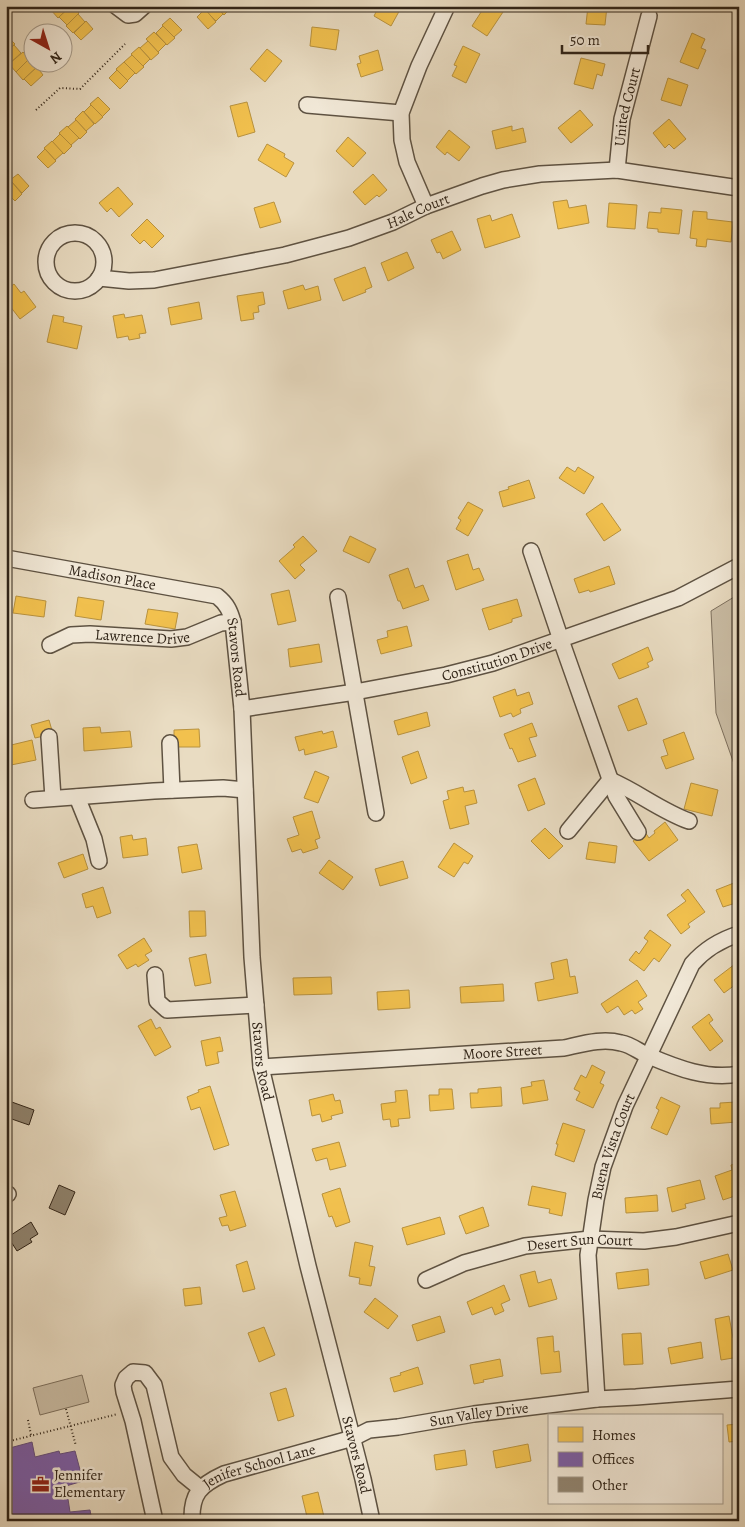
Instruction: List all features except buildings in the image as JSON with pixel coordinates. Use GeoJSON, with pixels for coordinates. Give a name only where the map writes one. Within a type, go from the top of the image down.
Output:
{"type":"FeatureCollection","features":[{"type":"Feature","properties":{"kind":"street"},"geometry":{"type":"LineString","coordinates":[[116,6],[124,14],[132,15],[144,6]]}},
{"type":"Feature","properties":{"kind":"street"},"geometry":{"type":"LineString","coordinates":[[426,206],[407,162],[402,140],[401,113],[418,66],[447,6]]}},
{"type":"Feature","properties":{"kind":"street","name":"United Court"},"geometry":{"type":"LineString","coordinates":[[617,170],[622,119],[649,16]]}},
{"type":"Feature","properties":{"kind":"street"},"geometry":{"type":"LineString","coordinates":[[307,105],[401,113]]}},
{"type":"Feature","properties":{"kind":"street","name":"Hale Court"},"geometry":{"type":"LineString","coordinates":[[99,278],[129,281],[154,280],[286,256],[350,238],[393,222],[426,206],[482,186],[540,174],[617,170],[739,188]]}},
{"type":"Feature","properties":{"kind":"street"},"geometry":{"type":"LineString","coordinates":[[531,551],[560,640],[610,780],[621,805],[638,832]]}},
{"type":"Feature","properties":{"kind":"street","name":"Madison Place"},"geometry":{"type":"LineString","coordinates":[[6,558],[217,596]]}},
{"type":"Feature","properties":{"kind":"street","name":"Constitution Drive"},"geometry":{"type":"LineString","coordinates":[[242,709],[355,692],[493,663],[678,598],[739,566]]}},
{"type":"Feature","properties":{"kind":"street","name":"Stavors Road"},"geometry":{"type":"LineString","coordinates":[[217,596],[225,602],[234,622],[242,709],[256,1005],[261,1067],[315,1295],[353,1438],[372,1521]]}},
{"type":"Feature","properties":{"kind":"street"},"geometry":{"type":"LineString","coordinates":[[338,597],[376,813]]}},
{"type":"Feature","properties":{"kind":"street","name":"Lawrence Drive"},"geometry":{"type":"LineString","coordinates":[[50,645],[71,635],[90,634],[171,639],[187,637],[221,623],[234,622]]}},
{"type":"Feature","properties":{"kind":"street"},"geometry":{"type":"LineString","coordinates":[[49,737],[53,798]]}},
{"type":"Feature","properties":{"kind":"street"},"geometry":{"type":"LineString","coordinates":[[170,743],[172,790]]}},
{"type":"Feature","properties":{"kind":"street"},"geometry":{"type":"LineString","coordinates":[[610,780],[629,788],[674,816],[689,822]]}},
{"type":"Feature","properties":{"kind":"street"},"geometry":{"type":"LineString","coordinates":[[568,831],[610,780]]}},
{"type":"Feature","properties":{"kind":"street"},"geometry":{"type":"LineString","coordinates":[[33,800],[172,790],[223,788],[245,790]]}},
{"type":"Feature","properties":{"kind":"street"},"geometry":{"type":"LineString","coordinates":[[77,796],[94,839],[99,862]]}},
{"type":"Feature","properties":{"kind":"street","name":"Buena Vista Court"},"geometry":{"type":"LineString","coordinates":[[596,1398],[588,1255],[602,1167],[612,1138],[648,1056],[692,964],[707,949],[724,939],[739,934]]}},
{"type":"Feature","properties":{"kind":"street"},"geometry":{"type":"LineString","coordinates":[[155,976],[158,1001],[166,1010],[256,1005]]}},
{"type":"Feature","properties":{"kind":"street","name":"Moore Street"},"geometry":{"type":"LineString","coordinates":[[261,1067],[564,1048],[610,1041],[632,1046],[648,1056],[687,1071],[728,1076],[739,1074]]}},
{"type":"Feature","properties":{"kind":"street","name":"Desert Sun Court"},"geometry":{"type":"LineString","coordinates":[[426,1280],[464,1263],[500,1252],[542,1243],[590,1239],[644,1242],[676,1238],[739,1223]]}},
{"type":"Feature","properties":{"kind":"street"},"geometry":{"type":"LineString","coordinates":[[155,1521],[130,1410],[124,1392],[123,1385],[126,1378],[133,1372],[145,1372],[150,1378],[154,1385],[171,1457],[184,1475],[200,1488]]}},
{"type":"Feature","properties":{"kind":"street","name":"Sun Valley Drive"},"geometry":{"type":"LineString","coordinates":[[353,1438],[361,1442],[382,1438],[398,1427],[464,1415],[596,1398],[636,1397],[739,1388]]}},
{"type":"Feature","properties":{"kind":"street","name":"Jenifer School Lane"},"geometry":{"type":"LineString","coordinates":[[192,1521],[192,1505],[200,1488],[224,1474],[353,1438]]}},
{"type":"Feature","properties":{"kind":"path"},"geometry":{"type":"LineString","coordinates":[[36,110],[60,88],[80,89],[125,44]]}},
{"type":"Feature","properties":{"kind":"path"},"geometry":{"type":"LineString","coordinates":[[66,1408],[76,1446]]}},
{"type":"Feature","properties":{"kind":"path"},"geometry":{"type":"LineString","coordinates":[[6,1442],[130,1410]]}},
{"type":"Feature","properties":{"kind":"path"},"geometry":{"type":"LineString","coordinates":[[28,1420],[31,1435]]}},
{"type":"Feature","properties":{"kind":"shaded area"},"geometry":{"type":"Polygon","coordinates":[[[739,594],[739,778],[716,713],[711,611],[739,594]]]}},
{"type":"Feature","properties":{"kind":"shaded area"},"geometry":{"type":"Polygon","coordinates":[[[82,1375],[89,1402],[40,1415],[33,1388],[82,1375]]]}},
{"type":"Feature","properties":{"kind":"place","name":"Jennifer Elementary"},"geometry":{"type":"Point","coordinates":[40,1484]}}]}
